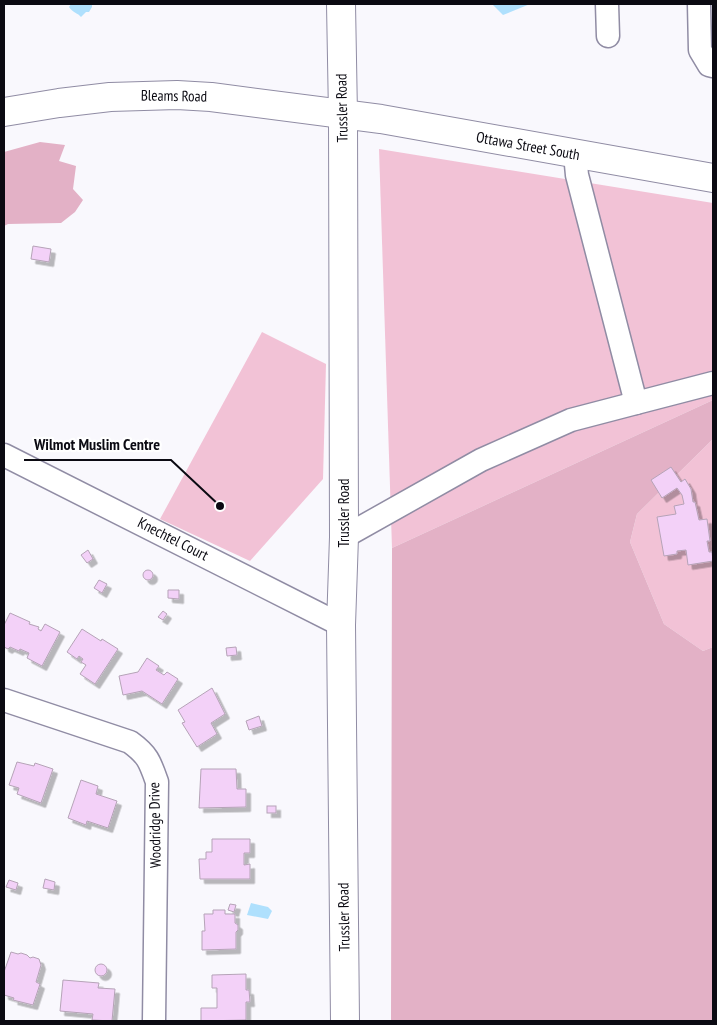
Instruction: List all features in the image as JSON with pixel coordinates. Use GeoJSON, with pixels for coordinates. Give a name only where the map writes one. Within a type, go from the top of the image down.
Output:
{"type":"FeatureCollection","features":[{"type":"Feature","properties":{"kind":"main road","name":"Trussler Road"},"geometry":{"type":"LineString","coordinates":[[341,4],[344,115],[344,537],[341,625],[345,1021]]}},
{"type":"Feature","properties":{"kind":"main road","name":"Bleams Road"},"geometry":{"type":"LineString","coordinates":[[4,112],[110,97],[177,95],[246,100],[344,115]]}},
{"type":"Feature","properties":{"kind":"main road","name":"Ottawa Street South"},"geometry":{"type":"LineString","coordinates":[[344,115],[381,119],[713,178]]}},
{"type":"Feature","properties":{"kind":"street"},"geometry":{"type":"LineString","coordinates":[[607,4],[608,36]]}},
{"type":"Feature","properties":{"kind":"street"},"geometry":{"type":"LineString","coordinates":[[699,4],[700,50],[710,65],[713,66]]}},
{"type":"Feature","properties":{"kind":"street"},"geometry":{"type":"LineString","coordinates":[[575,154],[577,175],[636,403]]}},
{"type":"Feature","properties":{"kind":"street"},"geometry":{"type":"LineString","coordinates":[[344,537],[482,460],[571,420],[713,383]]}},
{"type":"Feature","properties":{"kind":"street","name":"Knechtel Court"},"geometry":{"type":"LineString","coordinates":[[4,454],[341,625]]}},
{"type":"Feature","properties":{"kind":"street","name":"Woodridge Drive"},"geometry":{"type":"LineString","coordinates":[[4,700],[130,742],[142,750],[150,760],[156,782],[154,1021]]}},
{"type":"Feature","properties":{"kind":"shaded area"},"geometry":{"type":"Polygon","coordinates":[[[40,142],[65,145],[59,161],[76,166],[73,189],[83,200],[75,212],[61,223],[8,224],[4,226],[4,152],[40,142]]]}},
{"type":"Feature","properties":{"kind":"shaded area"},"geometry":{"type":"Polygon","coordinates":[[[379,149],[713,203],[713,400],[392,548],[379,149]]]}},
{"type":"Feature","properties":{"kind":"shaded area"},"geometry":{"type":"Polygon","coordinates":[[[262,332],[326,364],[323,479],[250,561],[160,519],[262,332]]]}},
{"type":"Feature","properties":{"kind":"shaded area"},"geometry":{"type":"Polygon","coordinates":[[[713,400],[713,439],[637,514],[630,542],[664,624],[703,651],[713,647],[713,1021],[391,1021],[392,548],[713,400]]]}},
{"type":"Feature","properties":{"kind":"shaded area"},"geometry":{"type":"Polygon","coordinates":[[[713,439],[713,647],[703,651],[664,624],[630,542],[637,514],[713,439]]]}},
{"type":"Feature","properties":{"kind":"water"},"geometry":{"type":"Polygon","coordinates":[[[71,4],[92,4],[92,7],[89,12],[86,12],[81,17],[72,11],[69,7],[71,4]]]}},
{"type":"Feature","properties":{"kind":"water"},"geometry":{"type":"Polygon","coordinates":[[[492,4],[530,4],[503,15],[492,4]]]}},
{"type":"Feature","properties":{"kind":"water"},"geometry":{"type":"Polygon","coordinates":[[[251,903],[268,907],[272,911],[268,919],[247,915],[251,903]]]}},
{"type":"Feature","properties":{"kind":"building"},"geometry":{"type":"Polygon","coordinates":[[[33,246],[51,249],[49,262],[31,259],[33,246]]]}},
{"type":"Feature","properties":{"kind":"building"},"geometry":{"type":"Polygon","coordinates":[[[671,467],[681,482],[685,479],[691,489],[699,520],[707,519],[710,541],[707,541],[709,552],[712,552],[713,561],[688,565],[686,550],[664,556],[657,517],[676,514],[674,506],[684,504],[682,495],[677,488],[662,498],[651,480],[671,467]]]}},
{"type":"Feature","properties":{"kind":"building"},"geometry":{"type":"Polygon","coordinates":[[[88,550],[93,559],[87,563],[81,555],[88,550]]]}},
{"type":"Feature","properties":{"kind":"building"},"geometry":{"type":"Polygon","coordinates":[[[148,570],[153,575],[148,580],[143,575],[148,570]]]}},
{"type":"Feature","properties":{"kind":"building"},"geometry":{"type":"Polygon","coordinates":[[[99,580],[107,584],[102,593],[94,588],[99,580]]]}},
{"type":"Feature","properties":{"kind":"building"},"geometry":{"type":"Polygon","coordinates":[[[168,590],[179,590],[179,599],[168,598],[168,590]]]}},
{"type":"Feature","properties":{"kind":"building"},"geometry":{"type":"Polygon","coordinates":[[[163,611],[167,614],[163,620],[158,617],[163,611]]]}},
{"type":"Feature","properties":{"kind":"building"},"geometry":{"type":"Polygon","coordinates":[[[10,613],[30,622],[29,624],[39,627],[38,629],[41,631],[45,624],[60,632],[42,666],[27,658],[29,653],[20,649],[19,651],[10,647],[8,649],[4,647],[4,625],[10,613]]]}},
{"type":"Feature","properties":{"kind":"building"},"geometry":{"type":"Polygon","coordinates":[[[82,629],[118,649],[95,684],[80,674],[86,665],[81,662],[83,659],[79,656],[77,659],[67,652],[82,629]]]}},
{"type":"Feature","properties":{"kind":"building"},"geometry":{"type":"Polygon","coordinates":[[[236,647],[237,655],[227,656],[226,648],[236,647]]]}},
{"type":"Feature","properties":{"kind":"building"},"geometry":{"type":"Polygon","coordinates":[[[147,658],[159,666],[156,670],[164,675],[167,672],[178,679],[162,704],[142,691],[123,695],[119,676],[138,672],[147,658]]]}},
{"type":"Feature","properties":{"kind":"building"},"geometry":{"type":"Polygon","coordinates":[[[212,688],[225,714],[211,723],[217,734],[197,747],[182,723],[185,722],[178,710],[212,688]]]}},
{"type":"Feature","properties":{"kind":"building"},"geometry":{"type":"Polygon","coordinates":[[[259,716],[262,726],[249,730],[246,721],[259,716]]]}},
{"type":"Feature","properties":{"kind":"building"},"geometry":{"type":"Polygon","coordinates":[[[17,762],[34,766],[35,763],[53,769],[41,803],[17,794],[19,788],[9,785],[17,762]]]}},
{"type":"Feature","properties":{"kind":"building"},"geometry":{"type":"Polygon","coordinates":[[[201,769],[236,769],[237,789],[246,789],[246,807],[199,808],[201,769]]]}},
{"type":"Feature","properties":{"kind":"building"},"geometry":{"type":"Polygon","coordinates":[[[81,780],[98,786],[96,794],[117,801],[108,828],[87,821],[86,825],[68,818],[81,780]]]}},
{"type":"Feature","properties":{"kind":"building"},"geometry":{"type":"Polygon","coordinates":[[[267,806],[276,806],[276,813],[267,813],[267,806]]]}},
{"type":"Feature","properties":{"kind":"building"},"geometry":{"type":"Polygon","coordinates":[[[212,839],[250,839],[250,853],[244,853],[244,865],[250,864],[250,879],[200,879],[199,859],[206,859],[206,852],[212,852],[212,839]]]}},
{"type":"Feature","properties":{"kind":"building"},"geometry":{"type":"Polygon","coordinates":[[[45,879],[55,882],[54,890],[43,888],[45,879]]]}},
{"type":"Feature","properties":{"kind":"building"},"geometry":{"type":"Polygon","coordinates":[[[9,880],[18,883],[16,890],[6,887],[9,880]]]}},
{"type":"Feature","properties":{"kind":"building"},"geometry":{"type":"Polygon","coordinates":[[[230,904],[236,905],[234,912],[228,910],[230,904]]]}},
{"type":"Feature","properties":{"kind":"building"},"geometry":{"type":"Polygon","coordinates":[[[213,910],[225,910],[225,914],[235,914],[235,923],[238,925],[236,949],[202,950],[202,931],[205,931],[204,914],[213,914],[213,910]]]}},
{"type":"Feature","properties":{"kind":"building"},"geometry":{"type":"Polygon","coordinates":[[[11,952],[39,959],[41,965],[36,982],[40,984],[33,1005],[13,1000],[14,998],[4,995],[4,972],[11,952]]]}},
{"type":"Feature","properties":{"kind":"building"},"geometry":{"type":"Polygon","coordinates":[[[99,964],[103,964],[107,970],[103,976],[99,976],[95,972],[95,968],[99,964]]]}},
{"type":"Feature","properties":{"kind":"building"},"geometry":{"type":"Polygon","coordinates":[[[246,974],[246,990],[249,990],[250,1002],[246,1002],[246,1020],[201,1021],[201,1008],[217,1008],[217,988],[212,988],[212,975],[246,974]]]}},
{"type":"Feature","properties":{"kind":"building"},"geometry":{"type":"Polygon","coordinates":[[[63,980],[99,983],[98,988],[115,989],[112,1021],[92,1020],[93,1014],[60,1011],[63,980]]]}},
{"type":"Feature","properties":{"kind":"place","name":"Wilmot Muslim Centre"},"geometry":{"type":"Point","coordinates":[220,506]}}]}
